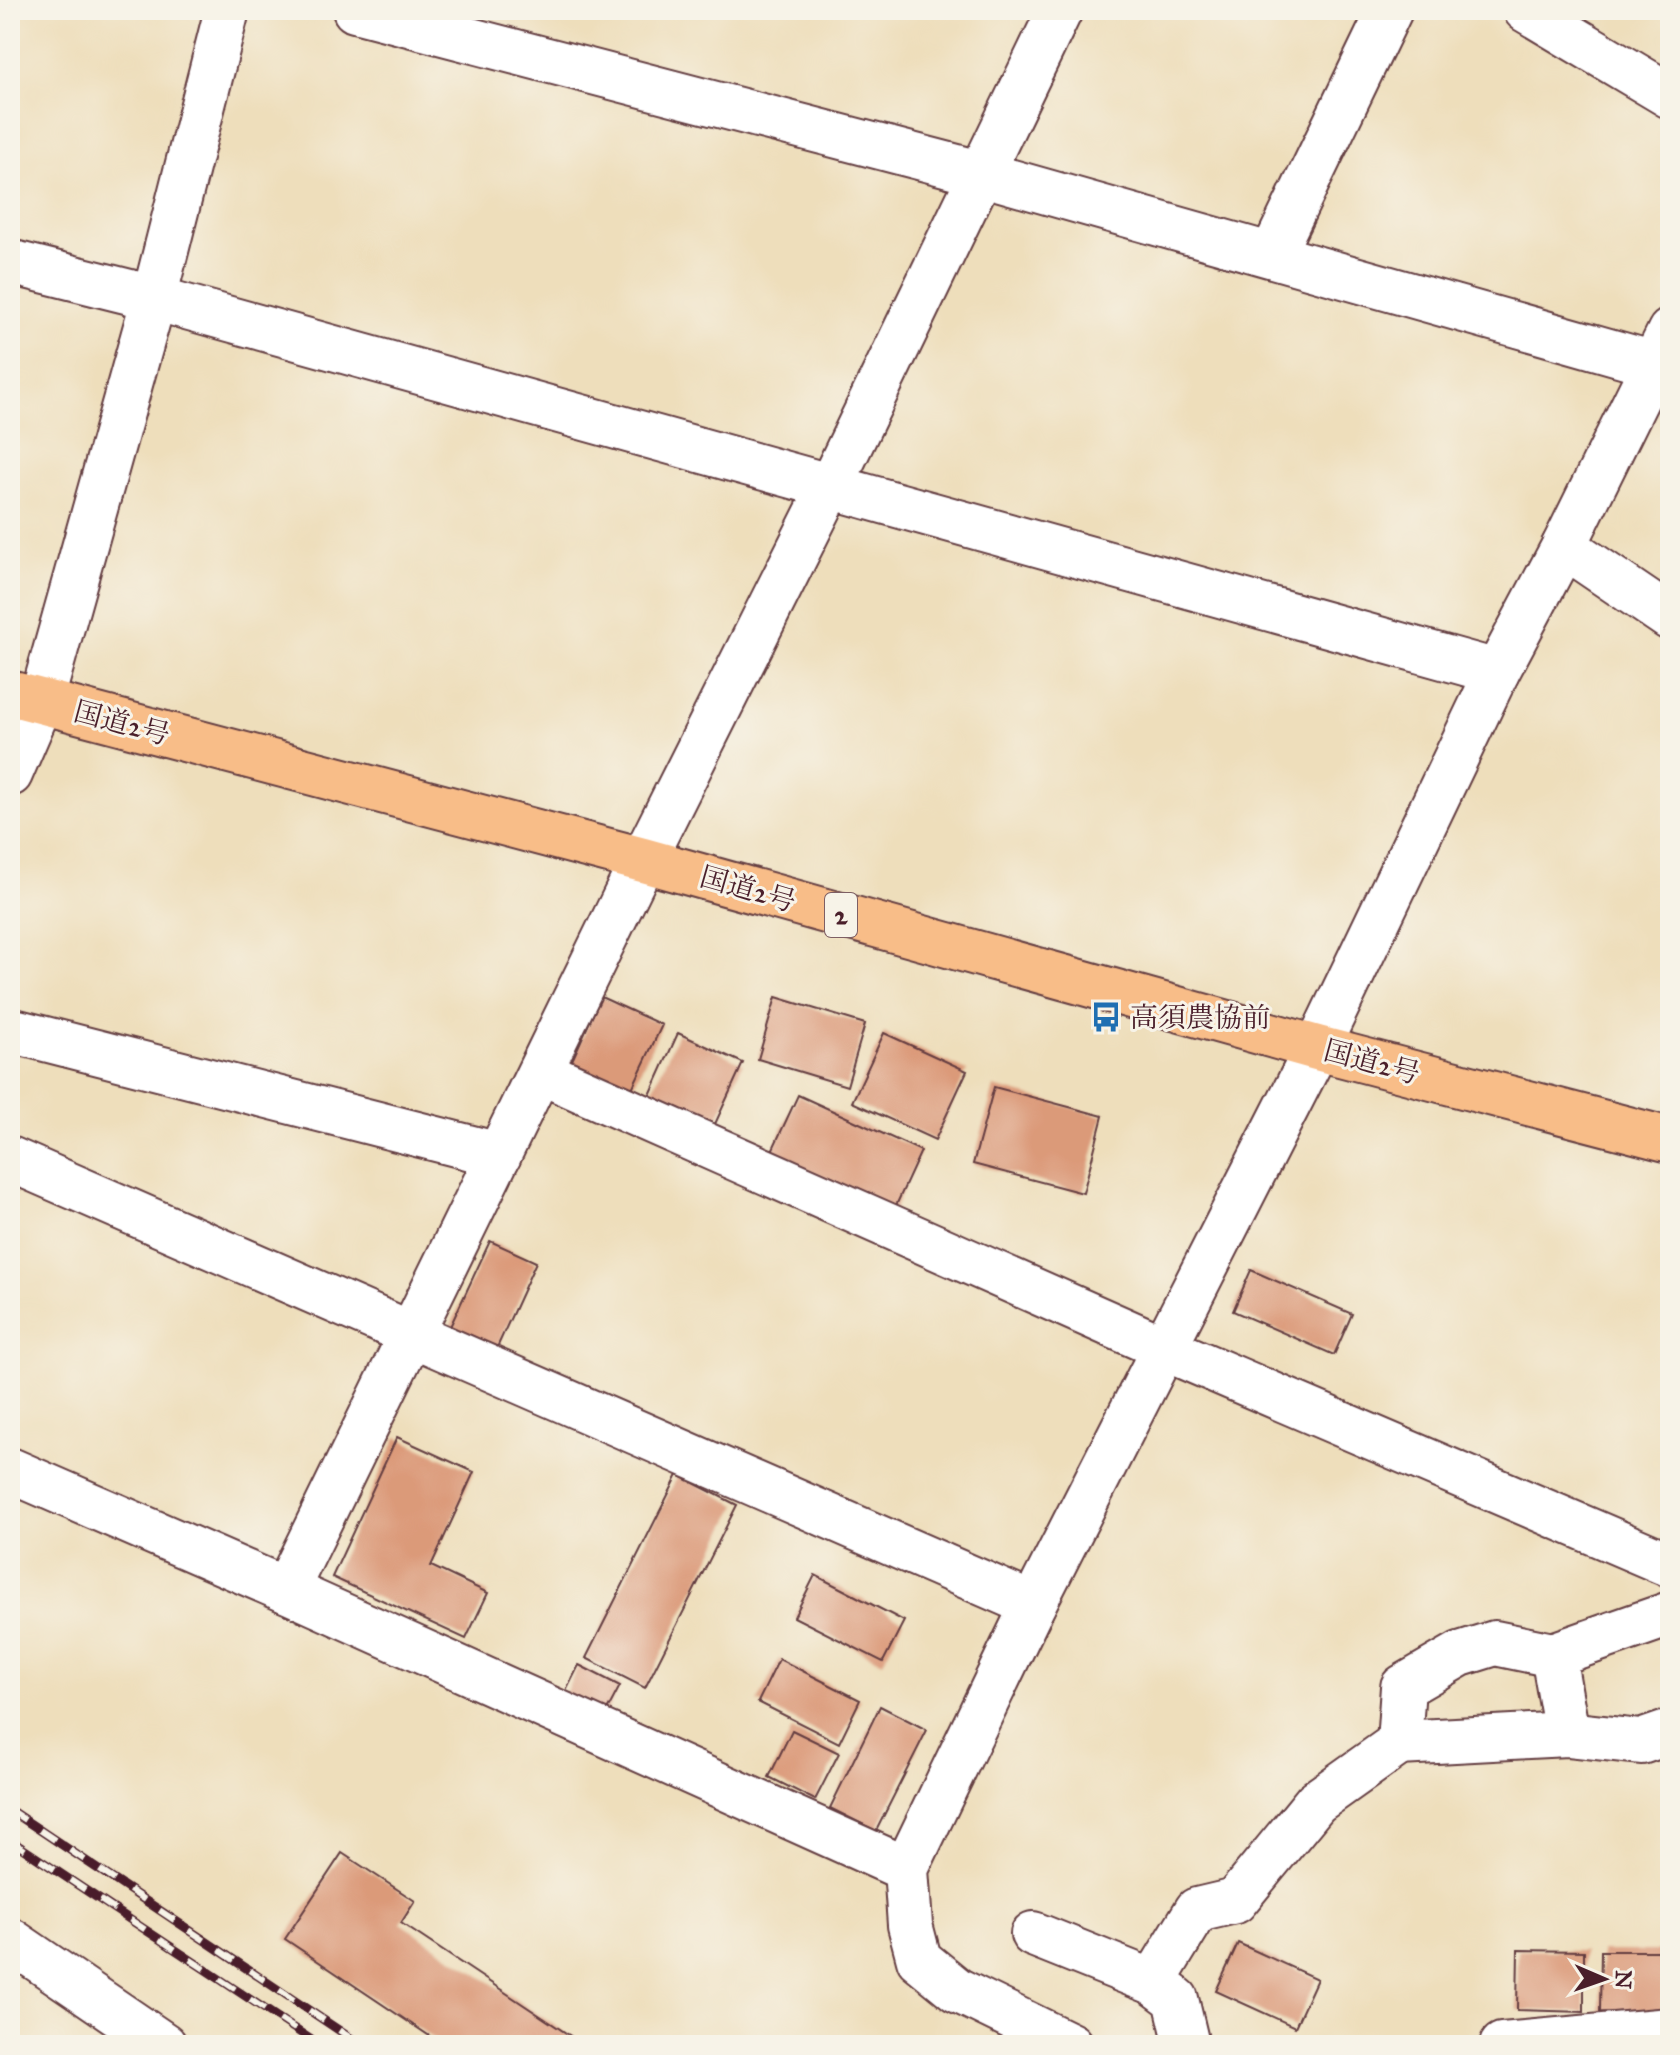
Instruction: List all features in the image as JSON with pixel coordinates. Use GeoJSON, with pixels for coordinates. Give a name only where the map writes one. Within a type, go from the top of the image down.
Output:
{"type":"FeatureCollection","features":[{"type":"Feature","properties":{"kind":"highway","name":"国道2号"},"geometry":{"type":"LineString","coordinates":[[26,698],[643,860],[1317,1048],[1670,1140]]}},
{"type":"Feature","properties":{"kind":"street"},"geometry":{"type":"LineString","coordinates":[[10,774],[26,698],[154,298],[227,10]]}},
{"type":"Feature","properties":{"kind":"street"},"geometry":{"type":"LineString","coordinates":[[355,10],[980,173],[1664,361],[1497,672],[1317,1048],[1033,1605],[906,1869],[910,1925],[919,1959],[957,1990],[1070,2045]]}},
{"type":"Feature","properties":{"kind":"street"},"geometry":{"type":"LineString","coordinates":[[286,1590],[643,860],[830,487],[1060,10]]}},
{"type":"Feature","properties":{"kind":"street"},"geometry":{"type":"LineString","coordinates":[[1272,255],[1390,10]]}},
{"type":"Feature","properties":{"kind":"street"},"geometry":{"type":"LineString","coordinates":[[1526,10],[1670,96]]}},
{"type":"Feature","properties":{"kind":"street"},"geometry":{"type":"LineString","coordinates":[[10,262],[154,298],[1497,672]]}},
{"type":"Feature","properties":{"kind":"street"},"geometry":{"type":"LineString","coordinates":[[1564,546],[1670,618]]}},
{"type":"Feature","properties":{"kind":"street"},"geometry":{"type":"LineString","coordinates":[[10,1030],[499,1155]]}},
{"type":"Feature","properties":{"kind":"street"},"geometry":{"type":"LineString","coordinates":[[541,1072],[1166,1349],[1670,1565]]}},
{"type":"Feature","properties":{"kind":"street"},"geometry":{"type":"LineString","coordinates":[[10,1159],[1033,1605]]}},
{"type":"Feature","properties":{"kind":"street"},"geometry":{"type":"LineString","coordinates":[[10,1470],[286,1590],[906,1869]]}},
{"type":"Feature","properties":{"kind":"street"},"geometry":{"type":"LineString","coordinates":[[1399,1743],[1403,1687],[1460,1654],[1495,1643],[1553,1655],[1670,1614]]}},
{"type":"Feature","properties":{"kind":"street"},"geometry":{"type":"LineString","coordinates":[[1553,1655],[1567,1734]]}},
{"type":"Feature","properties":{"kind":"street"},"geometry":{"type":"LineString","coordinates":[[1153,1982],[1197,1910],[1235,1901],[1316,1802],[1399,1743],[1567,1734],[1641,1742],[1670,1732]]}},
{"type":"Feature","properties":{"kind":"street"},"geometry":{"type":"LineString","coordinates":[[1033,1934],[1153,1982],[1176,1999],[1187,2045]]}},
{"type":"Feature","properties":{"kind":"street"},"geometry":{"type":"LineString","coordinates":[[10,1940],[164,2045]]}},
{"type":"Feature","properties":{"kind":"street"},"geometry":{"type":"LineString","coordinates":[[1502,2045],[1670,2030]]}},
{"type":"Feature","properties":{"kind":"building"},"geometry":{"type":"Polygon","coordinates":[[[601,997],[662,1025],[629,1095],[569,1067],[601,997]]]}},
{"type":"Feature","properties":{"kind":"building"},"geometry":{"type":"Polygon","coordinates":[[[776,997],[865,1024],[847,1086],[758,1059],[776,997]]]}},
{"type":"Feature","properties":{"kind":"building"},"geometry":{"type":"Polygon","coordinates":[[[678,1033],[743,1063],[710,1135],[645,1106],[678,1033]]]}},
{"type":"Feature","properties":{"kind":"building"},"geometry":{"type":"Polygon","coordinates":[[[884,1033],[967,1071],[935,1140],[852,1102],[884,1033]]]}},
{"type":"Feature","properties":{"kind":"building"},"geometry":{"type":"Polygon","coordinates":[[[994,1087],[1103,1116],[1083,1193],[973,1164],[994,1087]]]}},
{"type":"Feature","properties":{"kind":"building"},"geometry":{"type":"Polygon","coordinates":[[[798,1095],[921,1151],[894,1210],[771,1153],[798,1095]]]}},
{"type":"Feature","properties":{"kind":"building"},"geometry":{"type":"Polygon","coordinates":[[[490,1241],[536,1262],[495,1352],[448,1331],[490,1241]]]}},
{"type":"Feature","properties":{"kind":"building"},"geometry":{"type":"Polygon","coordinates":[[[1251,1270],[1352,1314],[1334,1355],[1233,1311],[1251,1270]]]}},
{"type":"Feature","properties":{"kind":"building"},"geometry":{"type":"Polygon","coordinates":[[[397,1437],[474,1472],[431,1566],[488,1593],[466,1639],[332,1577],[397,1437]]]}},
{"type":"Feature","properties":{"kind":"building"},"geometry":{"type":"Polygon","coordinates":[[[678,1475],[737,1505],[645,1688],[586,1658],[678,1475]]]}},
{"type":"Feature","properties":{"kind":"building"},"geometry":{"type":"Polygon","coordinates":[[[815,1575],[904,1621],[883,1662],[794,1617],[815,1575]]]}},
{"type":"Feature","properties":{"kind":"building"},"geometry":{"type":"Polygon","coordinates":[[[779,1659],[860,1700],[839,1743],[758,1702],[779,1659]]]}},
{"type":"Feature","properties":{"kind":"building"},"geometry":{"type":"Polygon","coordinates":[[[579,1665],[620,1686],[600,1724],[560,1703],[579,1665]]]}},
{"type":"Feature","properties":{"kind":"building"},"geometry":{"type":"Polygon","coordinates":[[[880,1706],[927,1730],[876,1831],[830,1808],[880,1706]]]}},
{"type":"Feature","properties":{"kind":"building"},"geometry":{"type":"Polygon","coordinates":[[[792,1730],[839,1753],[815,1800],[769,1777],[792,1730]]]}},
{"type":"Feature","properties":{"kind":"building"},"geometry":{"type":"Polygon","coordinates":[[[342,1853],[415,1901],[401,1923],[584,2045],[443,2045],[285,1939],[342,1853]]]}},
{"type":"Feature","properties":{"kind":"building"},"geometry":{"type":"Polygon","coordinates":[[[1238,1943],[1317,1979],[1295,2027],[1216,1991],[1238,1943]]]}},
{"type":"Feature","properties":{"kind":"building"},"geometry":{"type":"Polygon","coordinates":[[[1518,1950],[1584,1951],[1584,2012],[1517,2010],[1518,1950]]]}},
{"type":"Feature","properties":{"kind":"building"},"geometry":{"type":"Polygon","coordinates":[[[1601,1951],[1663,1951],[1662,2013],[1600,2012],[1601,1951]]]}},
{"type":"Feature","properties":{"kind":"railway"},"geometry":{"type":"LineString","coordinates":[[10,1810],[361,2045]]}},
{"type":"Feature","properties":{"kind":"railway"},"geometry":{"type":"LineString","coordinates":[[10,1840],[319,2045]]}},
{"type":"Feature","properties":{"kind":"place","name":"高須農協前"},"geometry":{"type":"Point","coordinates":[1106,1017]}}]}
